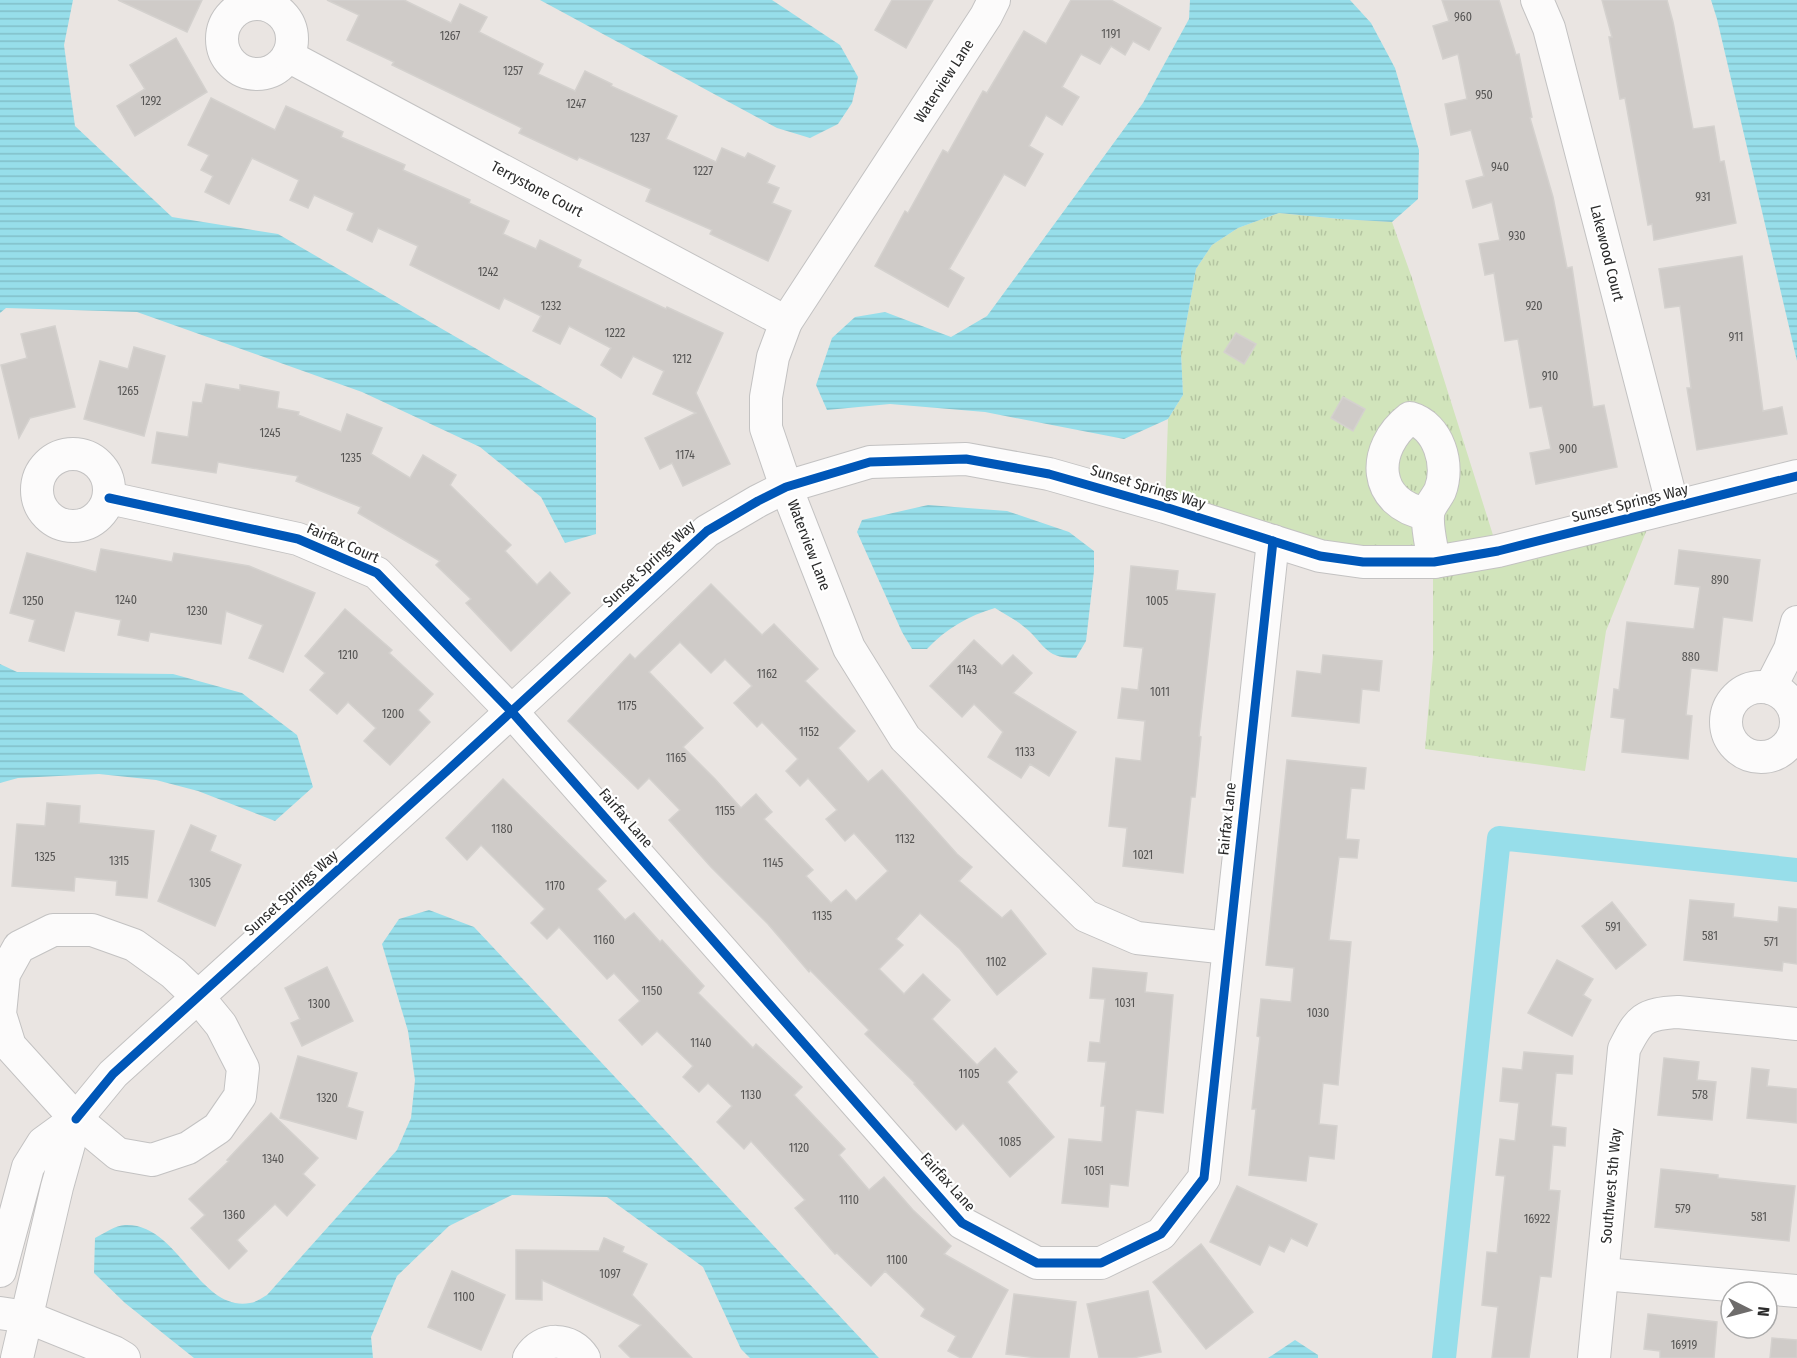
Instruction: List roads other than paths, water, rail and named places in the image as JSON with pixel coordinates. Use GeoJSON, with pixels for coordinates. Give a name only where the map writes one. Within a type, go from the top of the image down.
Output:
{"type":"FeatureCollection","features":[{"type":"Feature","properties":{"kind":"street","name":"Waterview Lane"},"geometry":{"type":"LineString","coordinates":[[994,0],[986,16],[786,322],[773,357],[766,397],[766,428],[786,487],[849,648],[905,738],[1086,916],[1137,938],[1228,948]]}},
{"type":"Feature","properties":{"kind":"street","name":"Lakewood Court"},"geometry":{"type":"LineString","coordinates":[[1537,0],[1549,28],[1673,507]]}},
{"type":"Feature","properties":{"kind":"street","name":"Terrystone Court"},"geometry":{"type":"LineString","coordinates":[[288,56],[786,322]]}},
{"type":"Feature","properties":{"kind":"street","name":"Sunset Springs Way"},"geometry":{"type":"LineString","coordinates":[[0,1270],[28,1167],[43,1143],[76,1119],[113,1074],[512,712],[707,531],[786,487],[870,462],[966,459],[1049,474],[1320,556],[1363,562],[1434,562],[1498,551],[1797,476]]}},
{"type":"Feature","properties":{"kind":"street","name":"Fairfax Court"},"geometry":{"type":"LineString","coordinates":[[109,498],[298,539],[377,573],[512,712]]}},
{"type":"Feature","properties":{"kind":"street"},"geometry":{"type":"LineString","coordinates":[[1427,514],[1434,562]]}},
{"type":"Feature","properties":{"kind":"street","name":"Fairfax Lane"},"geometry":{"type":"LineString","coordinates":[[512,712],[962,1223],[1037,1263],[1101,1263],[1161,1234],[1203,1178],[1273,541]]}},
{"type":"Feature","properties":{"kind":"street"},"geometry":{"type":"LineString","coordinates":[[1770,688],[1790,649],[1797,622]]}},
{"type":"Feature","properties":{"kind":"street"},"geometry":{"type":"LineString","coordinates":[[53,930],[92,930],[134,945],[172,973],[198,998],[221,1025],[243,1068],[240,1096],[218,1128],[188,1148],[152,1160],[118,1154],[76,1119],[10,1046],[0,1014],[4,974],[19,947],[53,930]]}},
{"type":"Feature","properties":{"kind":"street","name":"Southwest 5th Way"},"geometry":{"type":"LineString","coordinates":[[1594,1358],[1624,1049],[1633,1031],[1642,1019],[1661,1013],[1678,1012],[1797,1024]]}},
{"type":"Feature","properties":{"kind":"street","name":"Sunset Springs Way"},"geometry":{"type":"LineString","coordinates":[[17,1358],[13,1315],[55,1195],[76,1119]]}},
{"type":"Feature","properties":{"kind":"street"},"geometry":{"type":"LineString","coordinates":[[22,1187],[55,1195]]}},
{"type":"Feature","properties":{"kind":"street"},"geometry":{"type":"LineString","coordinates":[[1603,1274],[1797,1291]]}},
{"type":"Feature","properties":{"kind":"street"},"geometry":{"type":"LineString","coordinates":[[13,1315],[114,1352],[124,1358]]}},
{"type":"Feature","properties":{"kind":"street"},"geometry":{"type":"LineString","coordinates":[[529,1358],[539,1347],[558,1341],[576,1348],[584,1358]]}},
{"type":"Feature","properties":{"kind":"water"},"geometry":{"type":"Polygon","coordinates":[[[0,0],[73,0],[64,45],[75,126],[172,217],[278,234],[596,418],[596,534],[565,543],[541,497],[480,447],[362,392],[137,312],[6,308],[0,313],[0,0]]]}},
{"type":"Feature","properties":{"kind":"water"},"geometry":{"type":"Polygon","coordinates":[[[540,0],[772,0],[840,45],[858,77],[852,103],[838,124],[810,138],[777,128],[540,0]]]}},
{"type":"Feature","properties":{"kind":"water"},"geometry":{"type":"Polygon","coordinates":[[[1190,0],[1350,0],[1371,23],[1395,68],[1419,150],[1418,199],[1392,222],[1279,213],[1238,228],[1212,245],[1196,269],[1181,352],[1183,395],[1168,419],[1124,439],[985,412],[890,404],[827,410],[816,385],[832,338],[855,317],[885,312],[951,337],[987,316],[1143,103],[1189,19],[1190,0]]]}},
{"type":"Feature","properties":{"kind":"water"},"geometry":{"type":"Polygon","coordinates":[[[1711,0],[1797,0],[1797,361],[1717,19],[1711,0]]]}},
{"type":"Feature","properties":{"kind":"water"},"geometry":{"type":"Polygon","coordinates":[[[928,505],[1007,511],[1069,532],[1094,551],[1086,641],[1076,658],[1065,658],[1051,653],[1020,623],[995,608],[958,624],[927,649],[912,649],[902,632],[857,532],[862,520],[928,505]]]}},
{"type":"Feature","properties":{"kind":"water"},"geometry":{"type":"Polygon","coordinates":[[[0,664],[17,672],[173,674],[242,693],[297,735],[313,787],[275,821],[198,791],[156,780],[99,774],[18,778],[0,783],[0,664]]]}},
{"type":"Feature","properties":{"kind":"water"},"geometry":{"type":"Polygon","coordinates":[[[429,910],[474,927],[879,1358],[750,1358],[741,1349],[703,1267],[607,1197],[512,1195],[449,1226],[397,1276],[371,1337],[373,1358],[194,1358],[125,1303],[94,1273],[95,1238],[125,1225],[144,1228],[160,1238],[175,1251],[202,1282],[216,1294],[232,1302],[250,1303],[267,1295],[397,1150],[411,1118],[415,1080],[408,1031],[382,944],[399,919],[429,910]]]}},
{"type":"Feature","properties":{"kind":"water"},"geometry":{"type":"Polygon","coordinates":[[[1295,1340],[1318,1355],[1318,1358],[1268,1358],[1295,1340]]]}},
{"type":"Feature","properties":{"kind":"waterway"},"geometry":{"type":"LineString","coordinates":[[1444,1358],[1499,838],[1797,870]]}}]}
